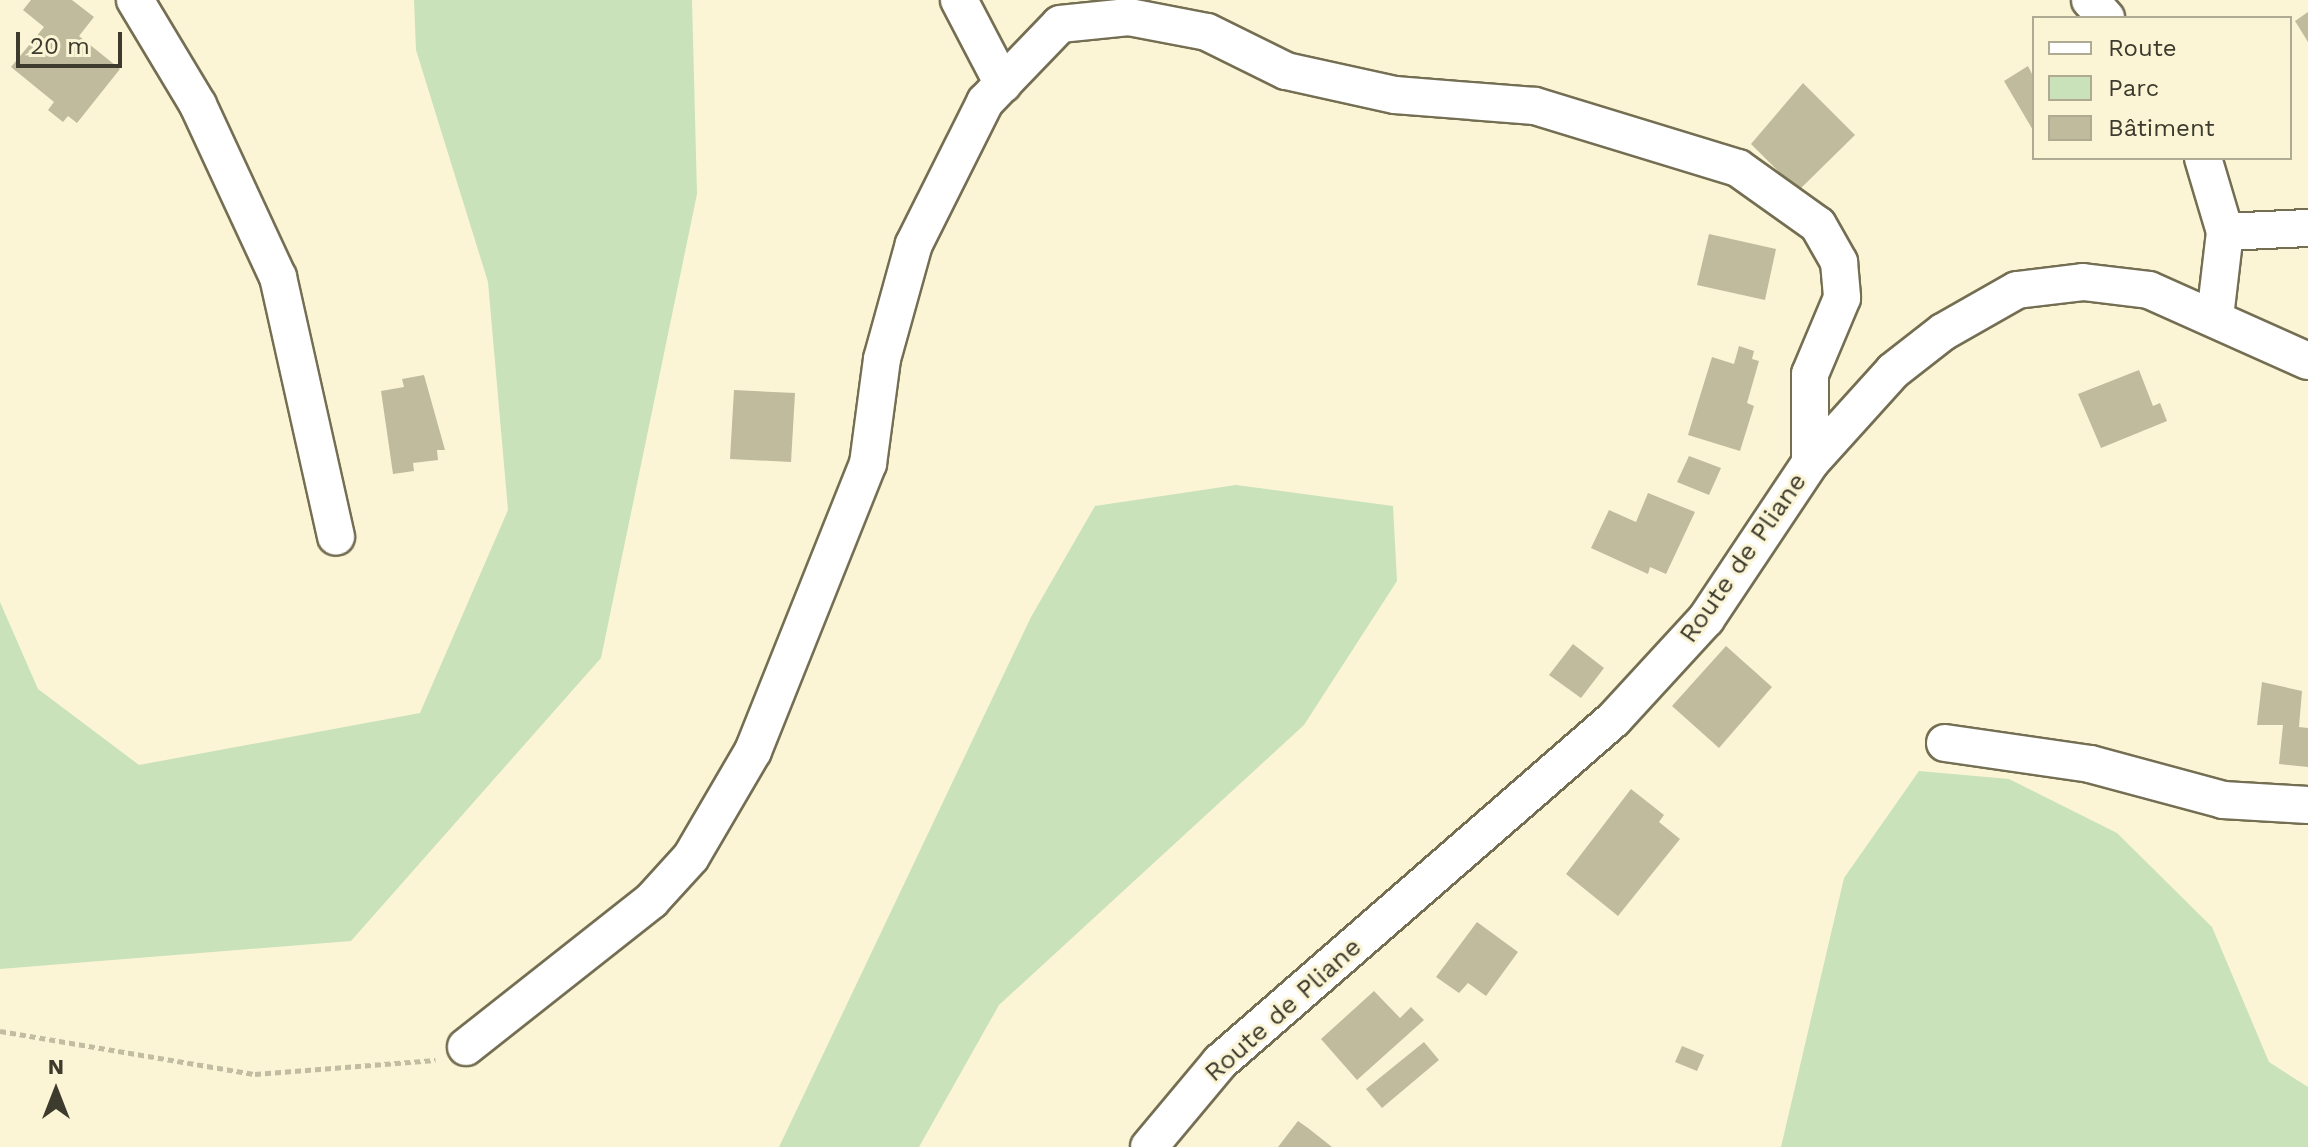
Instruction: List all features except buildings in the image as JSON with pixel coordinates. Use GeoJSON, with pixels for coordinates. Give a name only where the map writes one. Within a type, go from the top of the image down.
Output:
{"type":"FeatureCollection","features":[{"type":"Feature","properties":{"kind":"street"},"geometry":{"type":"LineString","coordinates":[[135,0],[198,105],[278,277],[336,537]]}},
{"type":"Feature","properties":{"kind":"street"},"geometry":{"type":"LineString","coordinates":[[959,0],[1003,84]]}},
{"type":"Feature","properties":{"kind":"street"},"geometry":{"type":"LineString","coordinates":[[2090,0],[2104,16]]}},
{"type":"Feature","properties":{"kind":"street"},"geometry":{"type":"LineString","coordinates":[[466,1047],[651,901],[691,857],[753,751],[868,464],[882,359],[914,244],[985,102],[1060,24],[1129,17],[1207,32],[1286,71],[1395,95],[1535,106],[1738,168],[1818,225],[1839,262],[1842,298],[1810,374],[1810,463]]}},
{"type":"Feature","properties":{"kind":"street"},"geometry":{"type":"LineString","coordinates":[[2204,160],[2225,232],[2215,317]]}},
{"type":"Feature","properties":{"kind":"street"},"geometry":{"type":"LineString","coordinates":[[2225,232],[2308,228]]}},
{"type":"Feature","properties":{"kind":"street","name":"Route de Pliane"},"geometry":{"type":"LineString","coordinates":[[1149,1147],[1220,1062],[1614,719],[1706,619],[1810,463],[1893,371],[1943,332],[2017,290],[2083,282],[2149,290],[2308,361]]}},
{"type":"Feature","properties":{"kind":"street"},"geometry":{"type":"LineString","coordinates":[[1945,743],[2090,764],[2223,800],[2308,805]]}},
{"type":"Feature","properties":{"kind":"path"},"geometry":{"type":"LineString","coordinates":[[0,1031],[255,1074],[430,1062],[466,1047]]}},
{"type":"Feature","properties":{"kind":"green space"},"geometry":{"type":"Polygon","coordinates":[[[414,0],[692,0],[697,194],[601,658],[351,941],[0,969],[0,602],[38,689],[139,765],[420,713],[508,510],[488,282],[416,50],[414,0]]]}},
{"type":"Feature","properties":{"kind":"green space"},"geometry":{"type":"Polygon","coordinates":[[[1236,485],[1393,506],[1397,581],[1304,725],[999,1005],[919,1147],[779,1147],[1031,617],[1095,506],[1236,485]]]}},
{"type":"Feature","properties":{"kind":"green space"},"geometry":{"type":"Polygon","coordinates":[[[1919,771],[2009,779],[2117,833],[2212,927],[2269,1062],[2308,1087],[2308,1147],[1781,1147],[1844,878],[1919,771]]]}}]}
